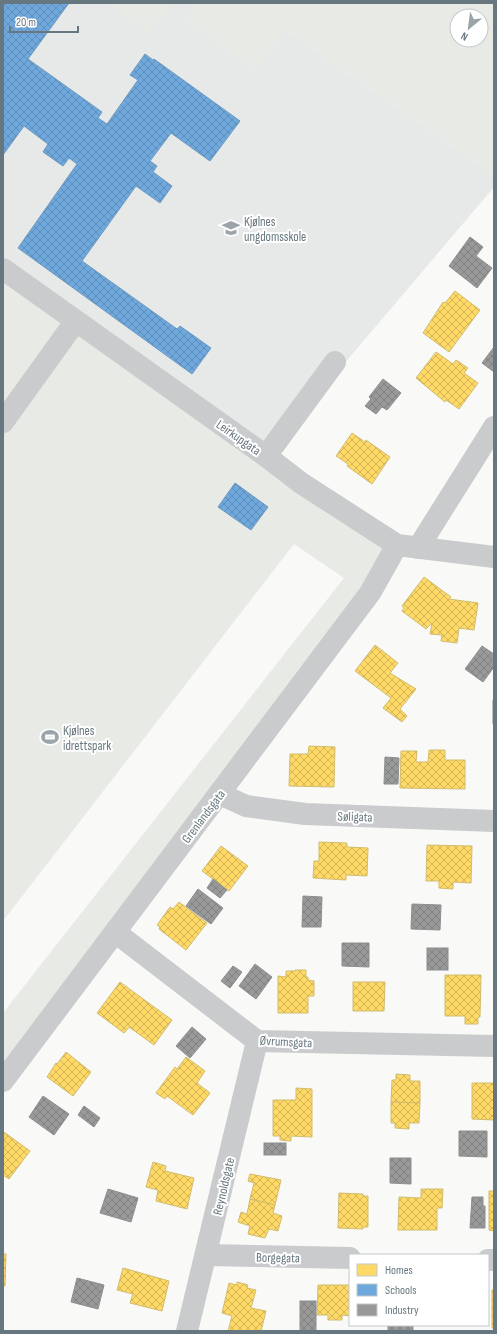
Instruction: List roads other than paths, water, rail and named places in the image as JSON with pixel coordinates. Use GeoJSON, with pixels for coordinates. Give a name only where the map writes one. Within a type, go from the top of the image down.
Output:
{"type":"FeatureCollection","features":[{"type":"Feature","properties":{"kind":"street","name":"Leirkupgata"},"geometry":{"type":"LineString","coordinates":[[3,270],[312,490],[408,547],[494,557]]}},
{"type":"Feature","properties":{"kind":"street"},"geometry":{"type":"LineString","coordinates":[[3,422],[75,322]]}},
{"type":"Feature","properties":{"kind":"street"},"geometry":{"type":"LineString","coordinates":[[266,456],[335,362]]}},
{"type":"Feature","properties":{"kind":"street","name":"Grenlandsgata"},"geometry":{"type":"LineString","coordinates":[[3,1081],[370,593],[408,547],[494,427]]}},
{"type":"Feature","properties":{"kind":"street","name":"Søligata"},"geometry":{"type":"LineString","coordinates":[[220,794],[246,806],[305,814],[494,821]]}},
{"type":"Feature","properties":{"kind":"street","name":"Øvrumsgata"},"geometry":{"type":"LineString","coordinates":[[115,932],[257,1041],[494,1046]]}},
{"type":"Feature","properties":{"kind":"street","name":"Reynoldsgate"},"geometry":{"type":"LineString","coordinates":[[188,1331],[257,1041]]}},
{"type":"Feature","properties":{"kind":"street","name":"Borgegata"},"geometry":{"type":"LineString","coordinates":[[206,1255],[349,1258]]}},
{"type":"Feature","properties":{"kind":"place","name":"Kjølnes ungdomsskole"},"geometry":{"type":"Point","coordinates":[231,228]}},
{"type":"Feature","properties":{"kind":"place","name":"Kjølnes idrettspark"},"geometry":{"type":"Point","coordinates":[50,737]}}]}
